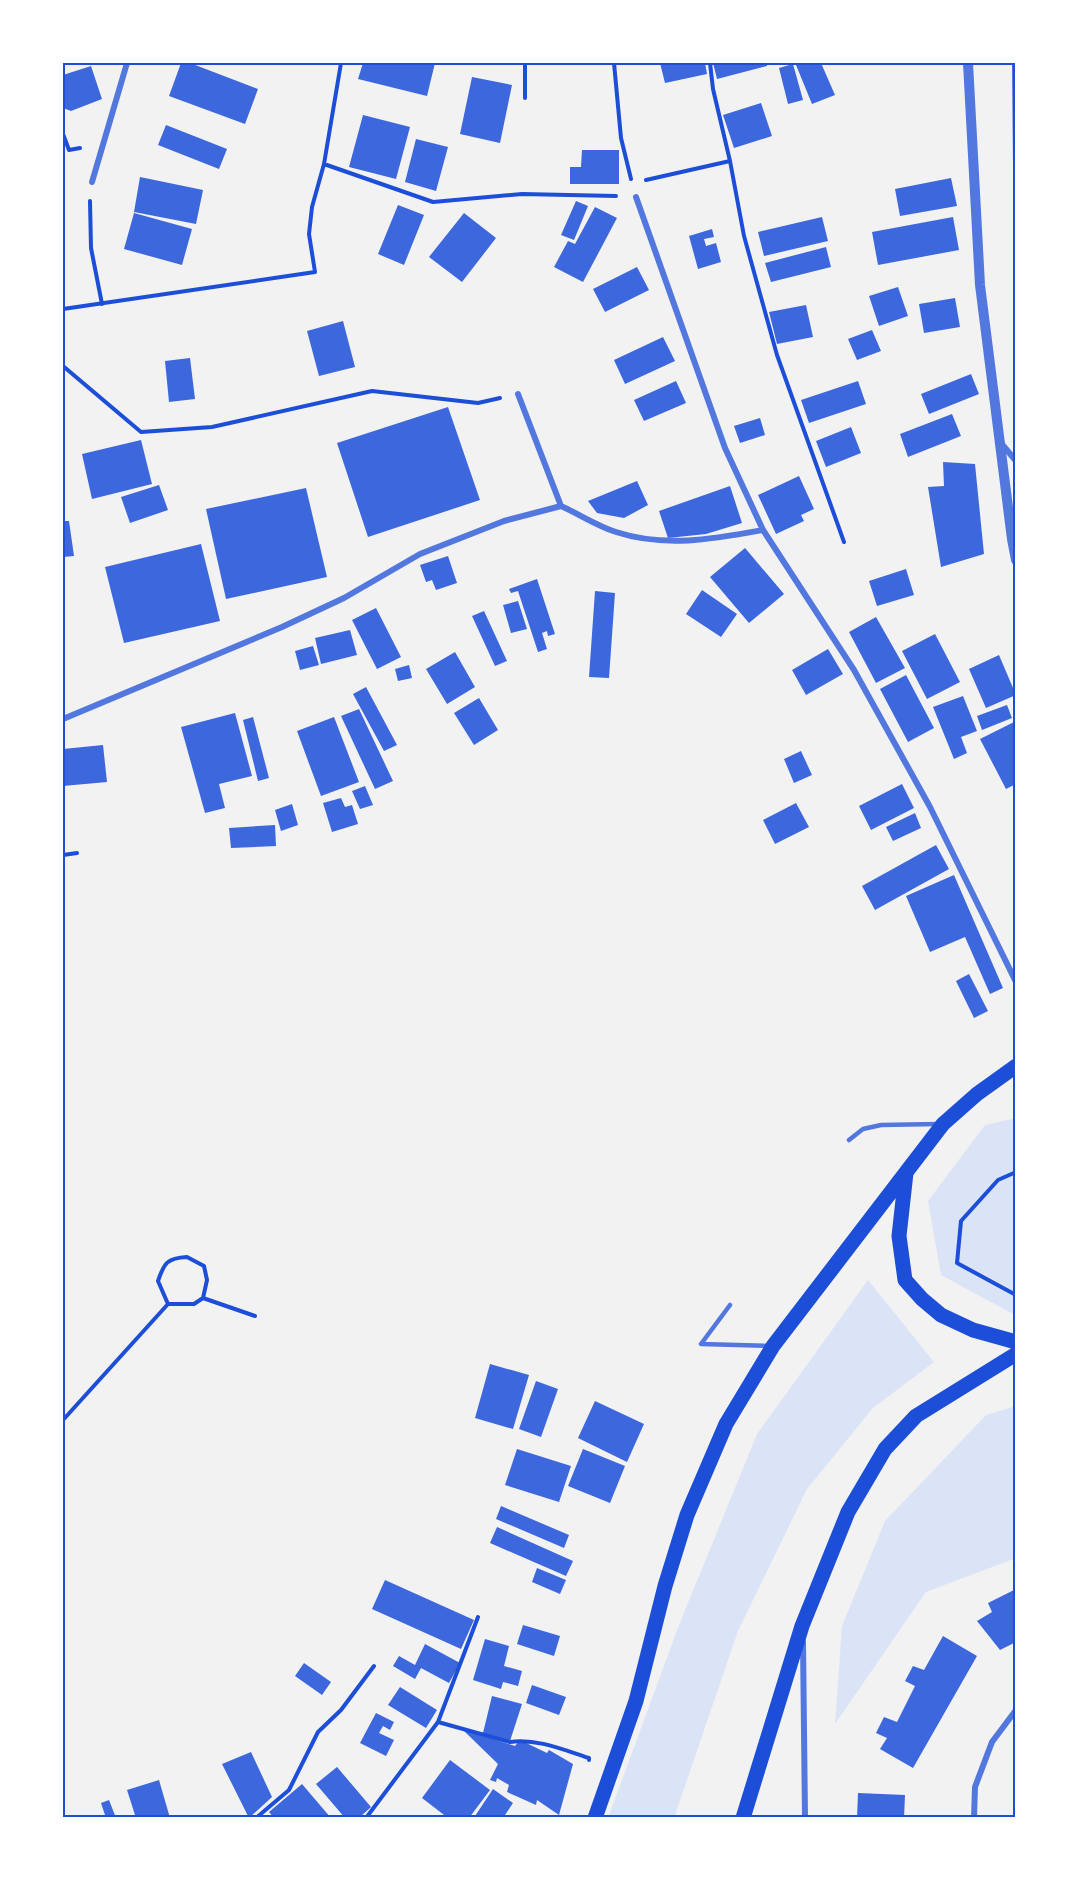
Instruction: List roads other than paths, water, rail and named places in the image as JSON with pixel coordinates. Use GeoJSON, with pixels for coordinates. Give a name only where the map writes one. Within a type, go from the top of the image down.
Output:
{"type":"FeatureCollection","features":[{"type":"Feature","properties":{"kind":"main road"},"geometry":{"type":"LineString","coordinates":[[595,1818],[636,1701],[665,1586],[687,1515],[726,1424],[773,1346],[943,1124],[977,1094],[1016,1066]]}},
{"type":"Feature","properties":{"kind":"main road"},"geometry":{"type":"LineString","coordinates":[[906,1173],[899,1236],[905,1280],[941,1315],[973,1330],[1016,1342]]}},
{"type":"Feature","properties":{"kind":"main road"},"geometry":{"type":"LineString","coordinates":[[743,1818],[802,1626],[848,1512],[885,1449],[916,1416],[1016,1354]]}},
{"type":"Feature","properties":{"kind":"street"},"geometry":{"type":"LineString","coordinates":[[92,182],[127,63]]}},
{"type":"Feature","properties":{"kind":"street"},"geometry":{"type":"LineString","coordinates":[[968,63],[980,285],[1016,560]]}},
{"type":"Feature","properties":{"kind":"street"},"geometry":{"type":"LineString","coordinates":[[636,196],[725,448],[763,530],[859,680],[930,807],[1016,982]]}},
{"type":"Feature","properties":{"kind":"street"},"geometry":{"type":"LineString","coordinates":[[518,394],[561,506]]}},
{"type":"Feature","properties":{"kind":"street"},"geometry":{"type":"LineString","coordinates":[[1000,442],[1016,461]]}},
{"type":"Feature","properties":{"kind":"street"},"geometry":{"type":"LineString","coordinates":[[63,719],[282,627],[344,598],[420,554],[504,521],[561,506],[615,532],[662,541],[705,541],[763,530]]}},
{"type":"Feature","properties":{"kind":"street"},"geometry":{"type":"LineString","coordinates":[[802,1626],[805,1818]]}},
{"type":"Feature","properties":{"kind":"street"},"geometry":{"type":"LineString","coordinates":[[974,1818],[975,1787],[992,1742],[1016,1710]]}},
{"type":"Feature","properties":{"kind":"lane"},"geometry":{"type":"LineString","coordinates":[[849,1140],[863,1129],[881,1125],[943,1124]]}},
{"type":"Feature","properties":{"kind":"lane"},"geometry":{"type":"LineString","coordinates":[[730,1305],[701,1344],[773,1346]]}}]}
